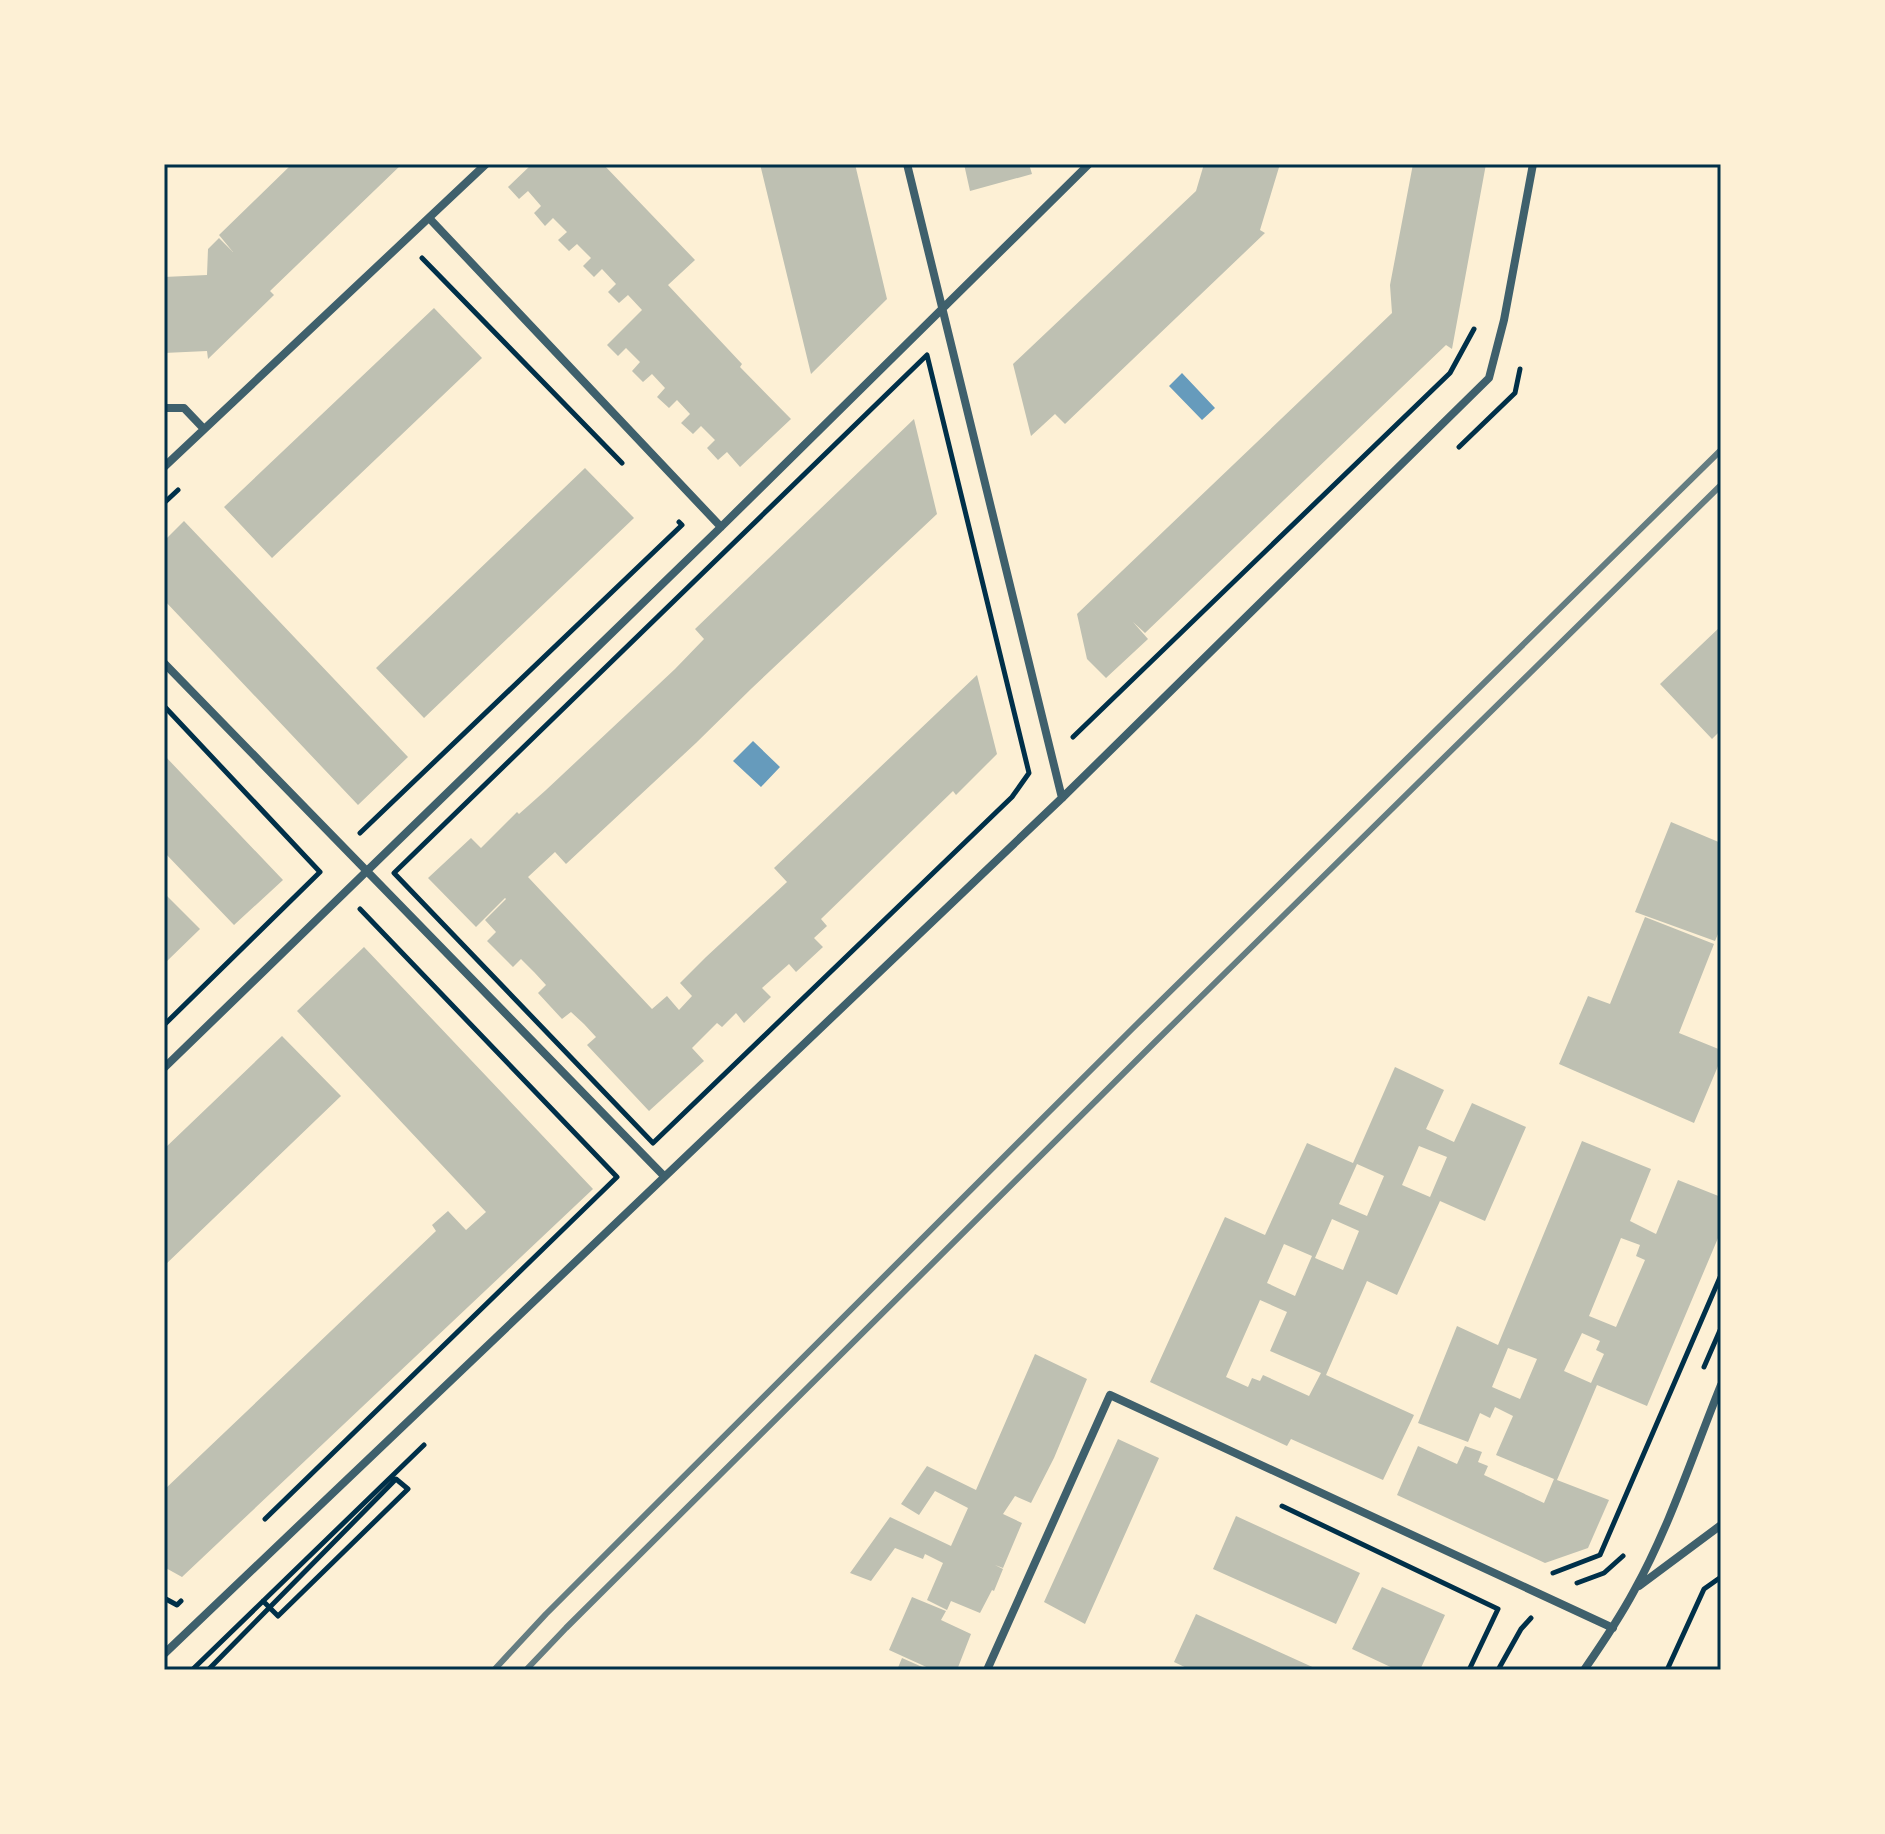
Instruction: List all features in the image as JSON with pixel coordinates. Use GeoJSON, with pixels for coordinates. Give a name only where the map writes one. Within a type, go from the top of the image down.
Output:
{"type":"FeatureCollection","features":[{"type":"Feature","properties":{"kind":"street"},"geometry":{"type":"LineString","coordinates":[[164,467],[486,164]]}},
{"type":"Feature","properties":{"kind":"street"},"geometry":{"type":"LineString","coordinates":[[907,164],[1062,798]]}},
{"type":"Feature","properties":{"kind":"street"},"geometry":{"type":"LineString","coordinates":[[164,1068],[1089,164]]}},
{"type":"Feature","properties":{"kind":"street"},"geometry":{"type":"LineString","coordinates":[[164,1654],[168,1645],[1062,798],[1489,378],[1504,320],[1533,164]]}},
{"type":"Feature","properties":{"kind":"street"},"geometry":{"type":"LineString","coordinates":[[429,218],[721,527]]}},
{"type":"Feature","properties":{"kind":"street"},"geometry":{"type":"LineString","coordinates":[[164,408],[184,408],[204,429]]}},
{"type":"Feature","properties":{"kind":"street"},"geometry":{"type":"LineString","coordinates":[[164,663],[664,1176]]}},
{"type":"Feature","properties":{"kind":"street"},"geometry":{"type":"LineString","coordinates":[[1584,1670],[1636,1589],[1671,1512],[1721,1385]]}},
{"type":"Feature","properties":{"kind":"street"},"geometry":{"type":"LineString","coordinates":[[987,1670],[1110,1395],[1613,1628]]}},
{"type":"Feature","properties":{"kind":"street"},"geometry":{"type":"LineString","coordinates":[[1636,1589],[1721,1525]]}},
{"type":"Feature","properties":{"kind":"path"},"geometry":{"type":"LineString","coordinates":[[421,257],[628,469]]}},
{"type":"Feature","properties":{"kind":"path"},"geometry":{"type":"LineString","coordinates":[[1066,743],[1450,373],[1478,323]]}},
{"type":"Feature","properties":{"kind":"path"},"geometry":{"type":"LineString","coordinates":[[927,355],[1029,773],[1012,797],[653,1143],[394,873],[927,355]]}},
{"type":"Feature","properties":{"kind":"path"},"geometry":{"type":"LineString","coordinates":[[164,503],[186,482]]}},
{"type":"Feature","properties":{"kind":"path"},"geometry":{"type":"LineString","coordinates":[[357,836],[682,525],[671,514]]}},
{"type":"Feature","properties":{"kind":"path"},"geometry":{"type":"LineString","coordinates":[[164,706],[320,872],[164,1025]]}},
{"type":"Feature","properties":{"kind":"path"},"geometry":{"type":"LineString","coordinates":[[256,1528],[617,1177],[357,907],[349,914]]}},
{"type":"Feature","properties":{"kind":"path"},"geometry":{"type":"LineString","coordinates":[[1700,1376],[1721,1328]]}},
{"type":"Feature","properties":{"kind":"path"},"geometry":{"type":"LineString","coordinates":[[197,1665],[207,1670],[263,1614],[274,1603],[296,1580],[308,1569],[396,1479],[408,1489],[278,1616],[271,1608],[263,1601]]}},
{"type":"Feature","properties":{"kind":"path"},"geometry":{"type":"LineString","coordinates":[[1272,1501],[1498,1609],[1469,1670]]}},
{"type":"Feature","properties":{"kind":"path"},"geometry":{"type":"LineString","coordinates":[[1498,1670],[1521,1629],[1551,1600],[1569,1586],[1604,1573],[1625,1555]]}},
{"type":"Feature","properties":{"kind":"path"},"geometry":{"type":"LineString","coordinates":[[1667,1670],[1704,1589],[1721,1577]]}},
{"type":"Feature","properties":{"kind":"path"},"geometry":{"type":"LineString","coordinates":[[164,1598],[177,1605],[188,1594]]}},
{"type":"Feature","properties":{"kind":"water"},"geometry":{"type":"Polygon","coordinates":[[[1182,373],[1215,408],[1202,420],[1169,386],[1182,373]]]}},
{"type":"Feature","properties":{"kind":"water"},"geometry":{"type":"Polygon","coordinates":[[[753,741],[780,767],[761,787],[733,761],[753,741]]]}},
{"type":"Feature","properties":{"kind":"building"},"geometry":{"type":"Polygon","coordinates":[[[292,164],[402,164],[270,291],[274,295],[208,359],[207,351],[164,353],[164,277],[207,275],[208,249],[219,238],[233,252],[219,235],[292,164]]]}},
{"type":"Feature","properties":{"kind":"building"},"geometry":{"type":"Polygon","coordinates":[[[532,164],[603,164],[695,260],[668,285],[742,364],[740,367],[791,419],[740,467],[727,452],[718,460],[707,448],[715,440],[701,426],[693,434],[681,423],[690,414],[677,400],[669,408],[657,397],[665,388],[652,374],[643,382],[632,371],[640,362],[626,348],[618,356],[607,345],[642,310],[628,295],[619,303],[608,292],[616,284],[602,269],[594,277],[583,266],[591,258],[577,244],[569,251],[558,240],[567,232],[553,218],[545,226],[534,213],[541,206],[528,191],[519,199],[508,187],[532,164]]]}},
{"type":"Feature","properties":{"kind":"building"},"geometry":{"type":"Polygon","coordinates":[[[760,164],[855,164],[887,299],[811,374],[760,164]]]}},
{"type":"Feature","properties":{"kind":"building"},"geometry":{"type":"Polygon","coordinates":[[[964,164],[1029,164],[1032,174],[970,191],[964,164]]]}},
{"type":"Feature","properties":{"kind":"building"},"geometry":{"type":"Polygon","coordinates":[[[1204,164],[1280,164],[1260,230],[1265,233],[1065,424],[1055,414],[1031,436],[1013,364],[1196,191],[1204,164]]]}},
{"type":"Feature","properties":{"kind":"building"},"geometry":{"type":"Polygon","coordinates":[[[1413,164],[1486,164],[1452,349],[1446,345],[1145,633],[1133,622],[1148,639],[1106,678],[1087,659],[1077,614],[1392,313],[1390,285],[1413,164]]]}},
{"type":"Feature","properties":{"kind":"building"},"geometry":{"type":"Polygon","coordinates":[[[434,308],[482,358],[272,558],[224,507],[434,308]]]}},
{"type":"Feature","properties":{"kind":"building"},"geometry":{"type":"Polygon","coordinates":[[[914,419],[937,514],[566,864],[555,852],[528,877],[652,1009],[667,996],[679,1010],[692,996],[680,983],[787,882],[774,868],[977,675],[997,754],[956,795],[953,791],[821,919],[827,926],[814,938],[823,947],[796,972],[789,964],[762,988],[771,997],[744,1023],[736,1013],[722,1027],[717,1023],[692,1048],[704,1061],[649,1111],[587,1045],[596,1037],[584,1024],[571,1012],[562,1019],[538,993],[546,985],[534,972],[521,959],[513,967],[487,941],[496,932],[485,920],[506,899],[476,927],[428,878],[471,838],[481,848],[675,669],[704,639],[695,629],[914,419]]]}},
{"type":"Feature","properties":{"kind":"building"},"geometry":{"type":"Polygon","coordinates":[[[585,468],[634,518],[424,718],[376,668],[585,468]]]}},
{"type":"Feature","properties":{"kind":"building"},"geometry":{"type":"Polygon","coordinates":[[[184,521],[408,757],[358,805],[164,600],[164,541],[184,521]]]}},
{"type":"Feature","properties":{"kind":"building"},"geometry":{"type":"Polygon","coordinates":[[[1721,626],[1721,730],[1712,739],[1660,684],[1721,626]]]}},
{"type":"Feature","properties":{"kind":"building"},"geometry":{"type":"Polygon","coordinates":[[[164,755],[283,880],[234,925],[164,852],[164,755]]]}},
{"type":"Feature","properties":{"kind":"building"},"geometry":{"type":"Polygon","coordinates":[[[1671,822],[1721,843],[1721,927],[1715,941],[1635,912],[1671,822]]]}},
{"type":"Feature","properties":{"kind":"building"},"geometry":{"type":"Polygon","coordinates":[[[164,893],[200,929],[164,964],[164,893]]]}},
{"type":"Feature","properties":{"kind":"building"},"geometry":{"type":"Polygon","coordinates":[[[1645,917],[1714,944],[1679,1033],[1721,1050],[1721,1059],[1694,1123],[1559,1064],[1588,996],[1610,1004],[1645,917]]]}},
{"type":"Feature","properties":{"kind":"building"},"geometry":{"type":"Polygon","coordinates":[[[364,947],[593,1189],[182,1577],[164,1567],[164,1490],[436,1231],[432,1225],[448,1211],[466,1230],[486,1212],[297,1011],[364,947]]]}},
{"type":"Feature","properties":{"kind":"building"},"geometry":{"type":"Polygon","coordinates":[[[282,1036],[341,1096],[164,1266],[164,1149],[282,1036]]]}},
{"type":"Feature","properties":{"kind":"building"},"geometry":{"type":"Polygon","coordinates":[[[1395,1067],[1444,1090],[1426,1129],[1454,1142],[1472,1103],[1526,1127],[1485,1221],[1440,1201],[1397,1295],[1367,1281],[1326,1375],[1414,1415],[1383,1480],[1291,1439],[1287,1446],[1150,1382],[1225,1217],[1265,1235],[1307,1143],[1353,1163],[1395,1067]],[[1419,1146],[1402,1185],[1430,1197],[1447,1157],[1419,1146]],[[1357,1164],[1339,1204],[1367,1216],[1384,1176],[1357,1164]],[[1332,1219],[1315,1258],[1343,1270],[1359,1231],[1332,1219]],[[1284,1244],[1267,1283],[1295,1296],[1312,1256],[1284,1244]],[[1260,1300],[1226,1377],[1248,1387],[1252,1378],[1260,1381],[1263,1375],[1309,1396],[1321,1373],[1270,1351],[1287,1312],[1260,1300]]]}},
{"type":"Feature","properties":{"kind":"building"},"geometry":{"type":"Polygon","coordinates":[[[1582,1141],[1651,1169],[1630,1221],[1656,1234],[1678,1180],[1721,1197],[1721,1231],[1647,1406],[1597,1385],[1557,1480],[1609,1500],[1588,1548],[1545,1563],[1397,1495],[1418,1446],[1457,1464],[1465,1446],[1482,1452],[1478,1462],[1488,1466],[1484,1475],[1544,1503],[1554,1479],[1496,1455],[1513,1416],[1495,1407],[1490,1418],[1480,1413],[1468,1442],[1418,1423],[1457,1326],[1498,1345],[1582,1141]],[[1621,1238],[1589,1316],[1616,1327],[1645,1260],[1636,1256],[1640,1245],[1621,1238]],[[1582,1333],[1564,1371],[1591,1383],[1604,1354],[1596,1350],[1600,1341],[1582,1333]],[[1508,1348],[1492,1387],[1520,1399],[1537,1359],[1508,1348]]]}},
{"type":"Feature","properties":{"kind":"building"},"geometry":{"type":"Polygon","coordinates":[[[1035,1354],[1087,1379],[1054,1458],[1031,1503],[1015,1496],[1003,1514],[1022,1523],[1003,1568],[995,1565],[1003,1569],[980,1613],[951,1601],[947,1610],[927,1600],[943,1563],[925,1554],[923,1559],[895,1548],[871,1581],[850,1573],[890,1517],[951,1546],[968,1508],[935,1491],[919,1515],[901,1504],[927,1466],[976,1490],[1035,1354]]]}},
{"type":"Feature","properties":{"kind":"building"},"geometry":{"type":"Polygon","coordinates":[[[1118,1439],[1159,1458],[1085,1624],[1044,1602],[1118,1439]]]}},
{"type":"Feature","properties":{"kind":"building"},"geometry":{"type":"Polygon","coordinates":[[[1236,1516],[1360,1573],[1336,1624],[1213,1569],[1236,1516]]]}},
{"type":"Feature","properties":{"kind":"building"},"geometry":{"type":"Polygon","coordinates":[[[1382,1587],[1445,1615],[1420,1670],[1397,1670],[1352,1649],[1382,1587]]]}},
{"type":"Feature","properties":{"kind":"building"},"geometry":{"type":"Polygon","coordinates":[[[912,1597],[946,1611],[941,1620],[971,1634],[957,1670],[933,1670],[889,1650],[912,1597]]]}},
{"type":"Feature","properties":{"kind":"building"},"geometry":{"type":"Polygon","coordinates":[[[1196,1614],[1319,1670],[1191,1670],[1174,1662],[1196,1614]]]}},
{"type":"Feature","properties":{"kind":"building"},"geometry":{"type":"Polygon","coordinates":[[[902,1658],[929,1670],[897,1670],[902,1658]]]}},
{"type":"Feature","properties":{"kind":"railway"},"geometry":{"type":"LineString","coordinates":[[494,1670],[546,1614],[1132,1029],[1721,450]]}},
{"type":"Feature","properties":{"kind":"railway"},"geometry":{"type":"LineString","coordinates":[[526,1670],[1154,1043],[1721,485]]}}]}
